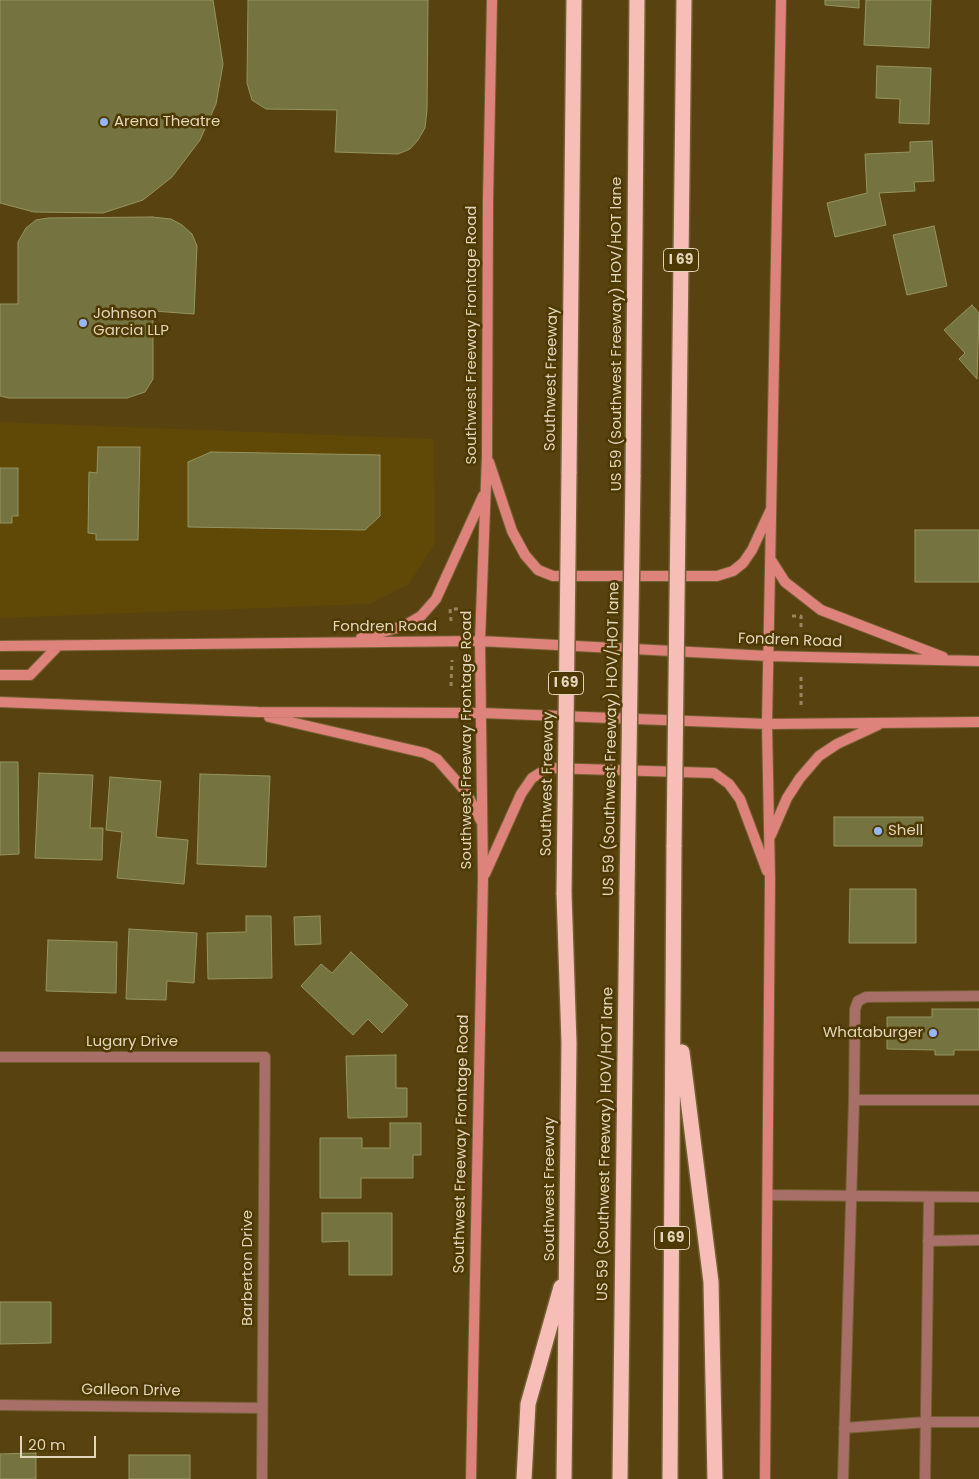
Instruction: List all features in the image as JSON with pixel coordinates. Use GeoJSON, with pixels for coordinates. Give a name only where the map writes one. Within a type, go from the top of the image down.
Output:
{"type":"FeatureCollection","features":[{"type":"Feature","properties":{"kind":"highway","name":"Southwest Freeway"},"geometry":{"type":"LineString","coordinates":[[564,1479],[569,1043],[564,893],[574,0]]}},
{"type":"Feature","properties":{"kind":"highway","name":"US 59 (Southwest Freeway) HOV/HOT lane"},"geometry":{"type":"LineString","coordinates":[[620,1479],[637,0]]}},
{"type":"Feature","properties":{"kind":"highway","name":"I 69"},"geometry":{"type":"LineString","coordinates":[[670,1479],[675,996],[674,845],[684,0]]}},
{"type":"Feature","properties":{"kind":"highway"},"geometry":{"type":"LineString","coordinates":[[675,996],[712,1282],[715,1479]]}},
{"type":"Feature","properties":{"kind":"highway"},"geometry":{"type":"LineString","coordinates":[[524,1479],[528,1404],[567,1266]]}},
{"type":"Feature","properties":{"kind":"main road","name":"Southwest Freeway Frontage Road"},"geometry":{"type":"LineString","coordinates":[[470,1479],[483,877],[480,641],[487,456],[488,201],[492,0]]}},
{"type":"Feature","properties":{"kind":"main road"},"geometry":{"type":"LineString","coordinates":[[765,1479],[770,879],[767,724],[773,504],[781,0]]}},
{"type":"Feature","properties":{"kind":"main road"},"geometry":{"type":"LineString","coordinates":[[487,456],[512,530],[521,547],[538,570],[553,576],[717,576],[733,571],[743,563],[752,550],[773,504]]}},
{"type":"Feature","properties":{"kind":"main road"},"geometry":{"type":"LineString","coordinates":[[348,642],[404,626],[421,616],[436,599],[486,491]]}},
{"type":"Feature","properties":{"kind":"main road"},"geometry":{"type":"LineString","coordinates":[[771,560],[786,582],[821,610],[951,660]]}},
{"type":"Feature","properties":{"kind":"main road","name":"Fondren Road"},"geometry":{"type":"LineString","coordinates":[[0,646],[480,641],[768,656],[979,661]]}},
{"type":"Feature","properties":{"kind":"main road"},"geometry":{"type":"LineString","coordinates":[[0,675],[30,675],[58,646]]}},
{"type":"Feature","properties":{"kind":"main road"},"geometry":{"type":"LineString","coordinates":[[0,702],[243,711],[482,713],[767,724],[979,722]]}},
{"type":"Feature","properties":{"kind":"main road"},"geometry":{"type":"LineString","coordinates":[[243,711],[425,753],[437,759],[454,776],[466,792],[483,824]]}},
{"type":"Feature","properties":{"kind":"main road"},"geometry":{"type":"LineString","coordinates":[[769,838],[787,798],[800,778],[819,756],[837,744],[883,723]]}},
{"type":"Feature","properties":{"kind":"main road"},"geometry":{"type":"LineString","coordinates":[[483,877],[521,794],[532,778],[548,768],[714,773],[729,784],[740,799],[770,879]]}},
{"type":"Feature","properties":{"kind":"street"},"geometry":{"type":"LineString","coordinates":[[844,1479],[855,1009],[858,1001],[866,997],[979,996]]}},
{"type":"Feature","properties":{"kind":"street","name":"Lugary Drive"},"geometry":{"type":"LineString","coordinates":[[0,1057],[265,1057]]}},
{"type":"Feature","properties":{"kind":"street","name":"Barberton Drive"},"geometry":{"type":"LineString","coordinates":[[262,1479],[265,1057]]}},
{"type":"Feature","properties":{"kind":"street"},"geometry":{"type":"LineString","coordinates":[[854,1100],[979,1100]]}},
{"type":"Feature","properties":{"kind":"street"},"geometry":{"type":"LineString","coordinates":[[768,1195],[979,1197]]}},
{"type":"Feature","properties":{"kind":"street"},"geometry":{"type":"LineString","coordinates":[[925,1479],[929,1198]]}},
{"type":"Feature","properties":{"kind":"street"},"geometry":{"type":"LineString","coordinates":[[928,1241],[979,1240]]}},
{"type":"Feature","properties":{"kind":"street","name":"Galleon Drive"},"geometry":{"type":"LineString","coordinates":[[0,1405],[262,1408]]}},
{"type":"Feature","properties":{"kind":"street"},"geometry":{"type":"LineString","coordinates":[[844,1428],[926,1422],[979,1422]]}},
{"type":"Feature","properties":{"kind":"path"},"geometry":{"type":"LineString","coordinates":[[451,621],[450,609],[460,609]]}},
{"type":"Feature","properties":{"kind":"path"},"geometry":{"type":"LineString","coordinates":[[792,616],[801,616],[801,627]]}},
{"type":"Feature","properties":{"kind":"path"},"geometry":{"type":"LineString","coordinates":[[452,660],[452,686]]}},
{"type":"Feature","properties":{"kind":"path"},"geometry":{"type":"LineString","coordinates":[[801,678],[801,705]]}},
{"type":"Feature","properties":{"kind":"shaded area"},"geometry":{"type":"Polygon","coordinates":[[[0,422],[434,439],[435,543],[409,584],[370,604],[0,618],[0,422]]]}},
{"type":"Feature","properties":{"kind":"building","name":"Arena Theatre"},"geometry":{"type":"Polygon","coordinates":[[[0,0],[213,0],[223,64],[216,104],[200,140],[172,177],[143,200],[103,213],[34,212],[0,203],[0,0]]]}},
{"type":"Feature","properties":{"kind":"building"},"geometry":{"type":"Polygon","coordinates":[[[248,0],[428,0],[427,110],[425,128],[418,140],[410,149],[398,154],[335,152],[337,110],[266,109],[252,100],[247,83],[248,0]]]}},
{"type":"Feature","properties":{"kind":"building"},"geometry":{"type":"Polygon","coordinates":[[[825,0],[859,0],[859,8],[825,5],[825,0]]]}},
{"type":"Feature","properties":{"kind":"building"},"geometry":{"type":"Polygon","coordinates":[[[866,0],[931,0],[929,48],[864,45],[866,0]]]}},
{"type":"Feature","properties":{"kind":"building"},"geometry":{"type":"Polygon","coordinates":[[[877,66],[931,68],[929,124],[899,123],[900,99],[876,98],[877,66]]]}},
{"type":"Feature","properties":{"kind":"building"},"geometry":{"type":"Polygon","coordinates":[[[932,141],[934,181],[914,182],[915,191],[879,193],[886,225],[835,237],[827,203],[867,193],[865,154],[910,152],[910,142],[932,141]]]}},
{"type":"Feature","properties":{"kind":"building"},"geometry":{"type":"Polygon","coordinates":[[[152,217],[171,219],[182,225],[192,234],[197,246],[194,314],[153,311],[153,379],[145,392],[127,398],[9,398],[0,396],[0,304],[18,304],[18,242],[26,228],[36,220],[48,218],[152,217]]]}},
{"type":"Feature","properties":{"kind":"building"},"geometry":{"type":"Polygon","coordinates":[[[934,226],[947,286],[907,295],[893,235],[934,226]]]}},
{"type":"Feature","properties":{"kind":"building"},"geometry":{"type":"Polygon","coordinates":[[[972,305],[979,313],[977,379],[959,359],[965,353],[944,330],[972,305]]]}},
{"type":"Feature","properties":{"kind":"building"},"geometry":{"type":"Polygon","coordinates":[[[98,447],[140,447],[138,540],[96,540],[96,534],[88,533],[89,472],[97,473],[98,447]]]}},
{"type":"Feature","properties":{"kind":"building"},"geometry":{"type":"Polygon","coordinates":[[[211,452],[380,455],[380,516],[365,530],[188,527],[188,462],[211,452]]]}},
{"type":"Feature","properties":{"kind":"building"},"geometry":{"type":"Polygon","coordinates":[[[0,468],[18,468],[18,516],[12,516],[12,523],[0,523],[0,468]]]}},
{"type":"Feature","properties":{"kind":"building"},"geometry":{"type":"Polygon","coordinates":[[[915,530],[979,530],[979,582],[915,582],[915,530]]]}},
{"type":"Feature","properties":{"kind":"building"},"geometry":{"type":"Polygon","coordinates":[[[0,762],[18,762],[19,854],[0,855],[0,762]]]}},
{"type":"Feature","properties":{"kind":"building"},"geometry":{"type":"Polygon","coordinates":[[[39,773],[93,775],[90,828],[103,828],[102,860],[35,858],[39,773]]]}},
{"type":"Feature","properties":{"kind":"building"},"geometry":{"type":"Polygon","coordinates":[[[200,774],[270,776],[266,867],[197,864],[200,774]]]}},
{"type":"Feature","properties":{"kind":"building"},"geometry":{"type":"Polygon","coordinates":[[[110,777],[161,781],[156,837],[188,840],[184,884],[117,878],[122,832],[106,830],[110,777]]]}},
{"type":"Feature","properties":{"kind":"building","name":"Shell"},"geometry":{"type":"Polygon","coordinates":[[[834,817],[923,817],[922,846],[834,846],[834,817]]]}},
{"type":"Feature","properties":{"kind":"building"},"geometry":{"type":"Polygon","coordinates":[[[850,889],[916,889],[916,943],[849,943],[850,889]]]}},
{"type":"Feature","properties":{"kind":"building"},"geometry":{"type":"Polygon","coordinates":[[[246,916],[271,916],[272,978],[208,979],[207,933],[246,932],[246,916]]]}},
{"type":"Feature","properties":{"kind":"building"},"geometry":{"type":"Polygon","coordinates":[[[320,916],[321,944],[295,945],[294,917],[320,916]]]}},
{"type":"Feature","properties":{"kind":"building"},"geometry":{"type":"Polygon","coordinates":[[[129,929],[197,933],[194,983],[167,981],[166,1000],[126,999],[129,929]]]}},
{"type":"Feature","properties":{"kind":"building"},"geometry":{"type":"Polygon","coordinates":[[[48,940],[117,942],[116,993],[46,991],[48,940]]]}},
{"type":"Feature","properties":{"kind":"building"},"geometry":{"type":"Polygon","coordinates":[[[351,952],[408,1005],[382,1033],[368,1019],[353,1035],[301,986],[321,964],[332,973],[351,952]]]}},
{"type":"Feature","properties":{"kind":"building","name":"Whataburger"},"geometry":{"type":"Polygon","coordinates":[[[932,1009],[979,1009],[979,1050],[954,1050],[954,1055],[935,1055],[935,1050],[887,1049],[887,1017],[932,1017],[932,1009]]]}},
{"type":"Feature","properties":{"kind":"building"},"geometry":{"type":"Polygon","coordinates":[[[396,1055],[396,1088],[407,1088],[407,1117],[348,1118],[346,1056],[396,1055]]]}},
{"type":"Feature","properties":{"kind":"building"},"geometry":{"type":"Polygon","coordinates":[[[390,1123],[421,1123],[421,1155],[413,1155],[413,1178],[361,1178],[361,1198],[320,1198],[320,1138],[362,1138],[362,1148],[390,1148],[390,1123]]]}},
{"type":"Feature","properties":{"kind":"building"},"geometry":{"type":"Polygon","coordinates":[[[322,1213],[392,1213],[392,1275],[349,1275],[349,1241],[322,1242],[322,1213]]]}},
{"type":"Feature","properties":{"kind":"building"},"geometry":{"type":"Polygon","coordinates":[[[0,1302],[51,1302],[51,1343],[0,1344],[0,1302]]]}},
{"type":"Feature","properties":{"kind":"building"},"geometry":{"type":"Polygon","coordinates":[[[36,1453],[36,1479],[0,1479],[0,1454],[36,1453]]]}},
{"type":"Feature","properties":{"kind":"building"},"geometry":{"type":"Polygon","coordinates":[[[129,1455],[190,1455],[190,1479],[129,1479],[129,1455]]]}},
{"type":"Feature","properties":{"kind":"place","name":"Arena Theatre"},"geometry":{"type":"Point","coordinates":[104,122]}},
{"type":"Feature","properties":{"kind":"place","name":"Johnson Garcia LLP"},"geometry":{"type":"Point","coordinates":[83,323]}},
{"type":"Feature","properties":{"kind":"place","name":"Shell"},"geometry":{"type":"Point","coordinates":[878,831]}},
{"type":"Feature","properties":{"kind":"place","name":"Whataburger"},"geometry":{"type":"Point","coordinates":[933,1033]}}]}
